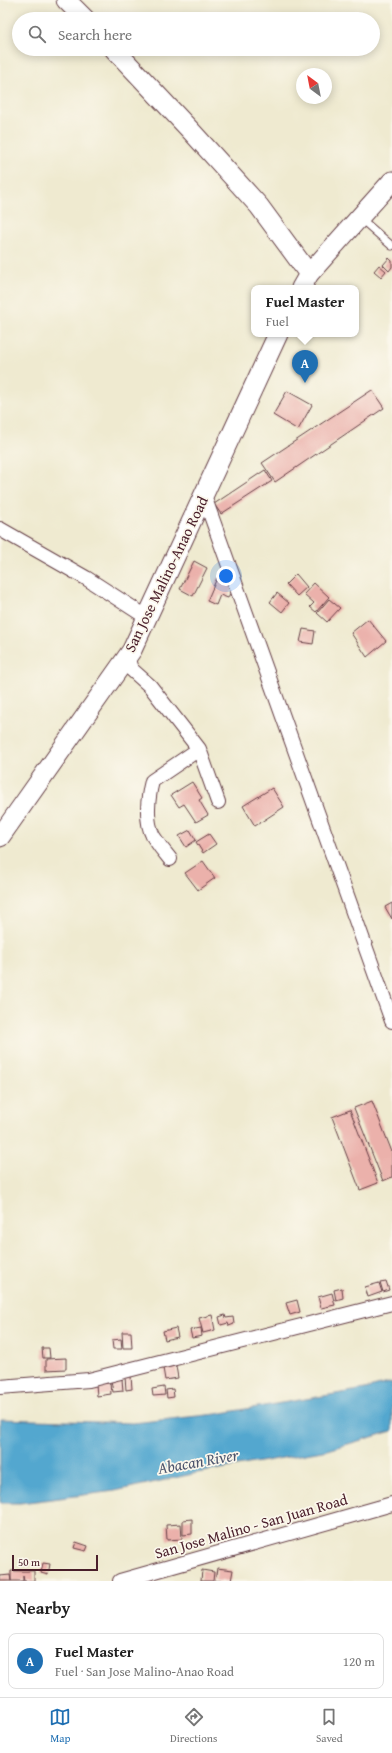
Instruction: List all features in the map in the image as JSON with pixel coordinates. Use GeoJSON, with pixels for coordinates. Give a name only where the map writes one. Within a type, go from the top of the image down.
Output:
{"type":"FeatureCollection","features":[{"type":"Feature","properties":{"kind":"main road"},"geometry":{"type":"LineString","coordinates":[[66,0],[78,12]]}},
{"type":"Feature","properties":{"kind":"main road"},"geometry":{"type":"LineString","coordinates":[[121,56],[259,206],[305,281],[392,181]]}},
{"type":"Feature","properties":{"kind":"main road","name":"San Jose Malino-Anao Road"},"geometry":{"type":"LineString","coordinates":[[0,837],[132,650],[277,337]]}},
{"type":"Feature","properties":{"kind":"street"},"geometry":{"type":"LineString","coordinates":[[204,496],[389,1004],[392,1021]]}},
{"type":"Feature","properties":{"kind":"street"},"geometry":{"type":"LineString","coordinates":[[0,529],[86,578],[148,618]]}},
{"type":"Feature","properties":{"kind":"street"},"geometry":{"type":"LineString","coordinates":[[127,657],[131,670],[150,686],[199,749],[218,802]]}},
{"type":"Feature","properties":{"kind":"street"},"geometry":{"type":"LineString","coordinates":[[170,859],[150,828],[150,790],[152,781],[199,749]]}},
{"type":"Feature","properties":{"kind":"street"},"geometry":{"type":"LineString","coordinates":[[0,1387],[89,1380],[392,1303]]}},
{"type":"Feature","properties":{"kind":"street","name":"San Jose Malino - San Juan Road"},"geometry":{"type":"LineString","coordinates":[[120,1581],[392,1504]]}},
{"type":"Feature","properties":{"kind":"lane"},"geometry":{"type":"LineString","coordinates":[[359,218],[392,246]]}},
{"type":"Feature","properties":{"kind":"water","name":"Abacan River"},"geometry":{"type":"Polygon","coordinates":[[[392,1382],[392,1431],[328,1450],[197,1473],[115,1491],[20,1503],[0,1503],[0,1419],[133,1423],[216,1414],[365,1389],[392,1382]]]}},
{"type":"Feature","properties":{"kind":"building"},"geometry":{"type":"Polygon","coordinates":[[[389,258],[392,261],[392,267],[389,271],[383,265],[389,258]]]}},
{"type":"Feature","properties":{"kind":"building"},"geometry":{"type":"Polygon","coordinates":[[[379,265],[386,271],[381,277],[374,271],[379,265]]]}},
{"type":"Feature","properties":{"kind":"building"},"geometry":{"type":"Polygon","coordinates":[[[372,390],[384,408],[275,482],[262,463],[372,390]]]}},
{"type":"Feature","properties":{"kind":"building"},"geometry":{"type":"Polygon","coordinates":[[[287,391],[312,405],[298,430],[273,415],[287,391]]]}},
{"type":"Feature","properties":{"kind":"building"},"geometry":{"type":"Polygon","coordinates":[[[265,470],[272,481],[221,514],[214,504],[265,470]]]}},
{"type":"Feature","properties":{"kind":"building"},"geometry":{"type":"Polygon","coordinates":[[[194,561],[207,568],[193,596],[180,589],[194,561]]]}},
{"type":"Feature","properties":{"kind":"building"},"geometry":{"type":"Polygon","coordinates":[[[296,574],[307,587],[297,596],[286,584],[296,574]]]}},
{"type":"Feature","properties":{"kind":"building"},"geometry":{"type":"Polygon","coordinates":[[[217,578],[233,585],[228,598],[220,595],[216,605],[207,601],[217,578]]]}},
{"type":"Feature","properties":{"kind":"building"},"geometry":{"type":"Polygon","coordinates":[[[314,583],[329,597],[316,612],[310,607],[314,603],[304,594],[314,583]]]}},
{"type":"Feature","properties":{"kind":"building"},"geometry":{"type":"Polygon","coordinates":[[[277,593],[289,603],[282,612],[270,602],[277,593]]]}},
{"type":"Feature","properties":{"kind":"building"},"geometry":{"type":"Polygon","coordinates":[[[329,599],[340,608],[327,622],[317,613],[329,599]]]}},
{"type":"Feature","properties":{"kind":"building"},"geometry":{"type":"Polygon","coordinates":[[[368,619],[386,641],[367,657],[351,633],[368,619]]]}},
{"type":"Feature","properties":{"kind":"building"},"geometry":{"type":"Polygon","coordinates":[[[303,629],[315,631],[313,644],[300,642],[303,629]]]}},
{"type":"Feature","properties":{"kind":"building"},"geometry":{"type":"Polygon","coordinates":[[[192,782],[202,798],[199,800],[208,815],[196,822],[184,804],[179,807],[171,795],[192,782]]]}},
{"type":"Feature","properties":{"kind":"building"},"geometry":{"type":"Polygon","coordinates":[[[272,788],[284,807],[255,826],[243,806],[272,788]]]}},
{"type":"Feature","properties":{"kind":"building"},"geometry":{"type":"Polygon","coordinates":[[[190,830],[196,840],[186,847],[179,836],[190,830]]]}},
{"type":"Feature","properties":{"kind":"building"},"geometry":{"type":"Polygon","coordinates":[[[209,834],[216,844],[203,853],[196,842],[209,834]]]}},
{"type":"Feature","properties":{"kind":"building"},"geometry":{"type":"Polygon","coordinates":[[[203,861],[215,878],[198,890],[185,873],[203,861]]]}},
{"type":"Feature","properties":{"kind":"building"},"geometry":{"type":"Polygon","coordinates":[[[392,903],[392,919],[385,907],[392,903]]]}},
{"type":"Feature","properties":{"kind":"building"},"geometry":{"type":"Polygon","coordinates":[[[372,1101],[392,1152],[392,1177],[383,1181],[354,1108],[372,1101]]]}},
{"type":"Feature","properties":{"kind":"building"},"geometry":{"type":"Polygon","coordinates":[[[350,1110],[378,1183],[360,1190],[332,1117],[350,1110]]]}},
{"type":"Feature","properties":{"kind":"building"},"geometry":{"type":"Polygon","coordinates":[[[386,1281],[389,1290],[383,1292],[380,1282],[386,1281]]]}},
{"type":"Feature","properties":{"kind":"building"},"geometry":{"type":"Polygon","coordinates":[[[379,1283],[382,1292],[368,1297],[365,1287],[379,1283]]]}},
{"type":"Feature","properties":{"kind":"building"},"geometry":{"type":"Polygon","coordinates":[[[342,1288],[343,1298],[336,1300],[334,1290],[342,1288]]]}},
{"type":"Feature","properties":{"kind":"building"},"geometry":{"type":"Polygon","coordinates":[[[332,1293],[335,1305],[321,1308],[318,1297],[332,1293]]]}},
{"type":"Feature","properties":{"kind":"building"},"geometry":{"type":"Polygon","coordinates":[[[297,1300],[300,1312],[290,1315],[286,1303],[297,1300]]]}},
{"type":"Feature","properties":{"kind":"building"},"geometry":{"type":"Polygon","coordinates":[[[212,1315],[215,1330],[203,1333],[199,1318],[212,1315]]]}},
{"type":"Feature","properties":{"kind":"building"},"geometry":{"type":"Polygon","coordinates":[[[225,1315],[226,1318],[233,1317],[234,1324],[229,1326],[228,1323],[221,1325],[219,1317],[225,1315]]]}},
{"type":"Feature","properties":{"kind":"building"},"geometry":{"type":"Polygon","coordinates":[[[176,1328],[178,1337],[165,1340],[163,1331],[176,1328]]]}},
{"type":"Feature","properties":{"kind":"building"},"geometry":{"type":"Polygon","coordinates":[[[201,1328],[202,1336],[192,1338],[190,1330],[201,1328]]]}},
{"type":"Feature","properties":{"kind":"building"},"geometry":{"type":"Polygon","coordinates":[[[122,1332],[131,1332],[132,1348],[123,1348],[122,1332]]]}},
{"type":"Feature","properties":{"kind":"building"},"geometry":{"type":"Polygon","coordinates":[[[121,1339],[122,1349],[113,1349],[112,1340],[121,1339]]]}},
{"type":"Feature","properties":{"kind":"building"},"geometry":{"type":"Polygon","coordinates":[[[42,1348],[49,1348],[50,1358],[43,1358],[42,1348]]]}},
{"type":"Feature","properties":{"kind":"building"},"geometry":{"type":"Polygon","coordinates":[[[66,1358],[66,1369],[46,1370],[46,1359],[66,1358]]]}},
{"type":"Feature","properties":{"kind":"building"},"geometry":{"type":"Polygon","coordinates":[[[176,1366],[178,1378],[165,1380],[163,1368],[176,1366]]]}},
{"type":"Feature","properties":{"kind":"building"},"geometry":{"type":"Polygon","coordinates":[[[131,1376],[132,1389],[126,1390],[125,1377],[131,1376]]]}},
{"type":"Feature","properties":{"kind":"building"},"geometry":{"type":"Polygon","coordinates":[[[122,1379],[123,1391],[113,1392],[111,1380],[122,1379]]]}},
{"type":"Feature","properties":{"kind":"building"},"geometry":{"type":"Polygon","coordinates":[[[110,1383],[111,1394],[97,1396],[96,1384],[110,1383]]]}},
{"type":"Feature","properties":{"kind":"building"},"geometry":{"type":"Polygon","coordinates":[[[164,1387],[165,1395],[153,1396],[152,1389],[164,1387]]]}},
{"type":"Feature","properties":{"kind":"building"},"geometry":{"type":"Polygon","coordinates":[[[173,1389],[174,1397],[167,1398],[166,1390],[173,1389]]]}},
{"type":"Feature","properties":{"kind":"building"},"geometry":{"type":"Polygon","coordinates":[[[192,1519],[192,1534],[183,1535],[183,1520],[192,1519]]]}},
{"type":"Feature","properties":{"kind":"building"},"geometry":{"type":"Polygon","coordinates":[[[181,1524],[182,1539],[167,1540],[166,1525],[181,1524]]]}},
{"type":"Feature","properties":{"kind":"building"},"geometry":{"type":"Polygon","coordinates":[[[76,1542],[88,1546],[86,1551],[74,1548],[76,1542]]]}},
{"type":"Feature","properties":{"kind":"building"},"geometry":{"type":"Polygon","coordinates":[[[43,1563],[50,1564],[48,1575],[41,1573],[43,1563]]]}},
{"type":"Feature","properties":{"kind":"building"},"geometry":{"type":"Polygon","coordinates":[[[217,1568],[233,1570],[231,1581],[215,1581],[217,1568]]]}},
{"type":"Feature","properties":{"kind":"building"},"geometry":{"type":"Polygon","coordinates":[[[202,1570],[214,1572],[213,1581],[201,1581],[202,1570]]]}},
{"type":"Feature","properties":{"kind":"building"},"geometry":{"type":"Polygon","coordinates":[[[11,1571],[34,1571],[34,1581],[24,1581],[23,1576],[23,1581],[11,1581],[11,1571]]]}},
{"type":"Feature","properties":{"kind":"building"},"geometry":{"type":"Polygon","coordinates":[[[10,1575],[11,1581],[0,1581],[0,1576],[10,1575]]]}},
{"type":"Feature","properties":{"kind":"place","name":"Fuel Master"},"geometry":{"type":"Point","coordinates":[305,383]}}]}
